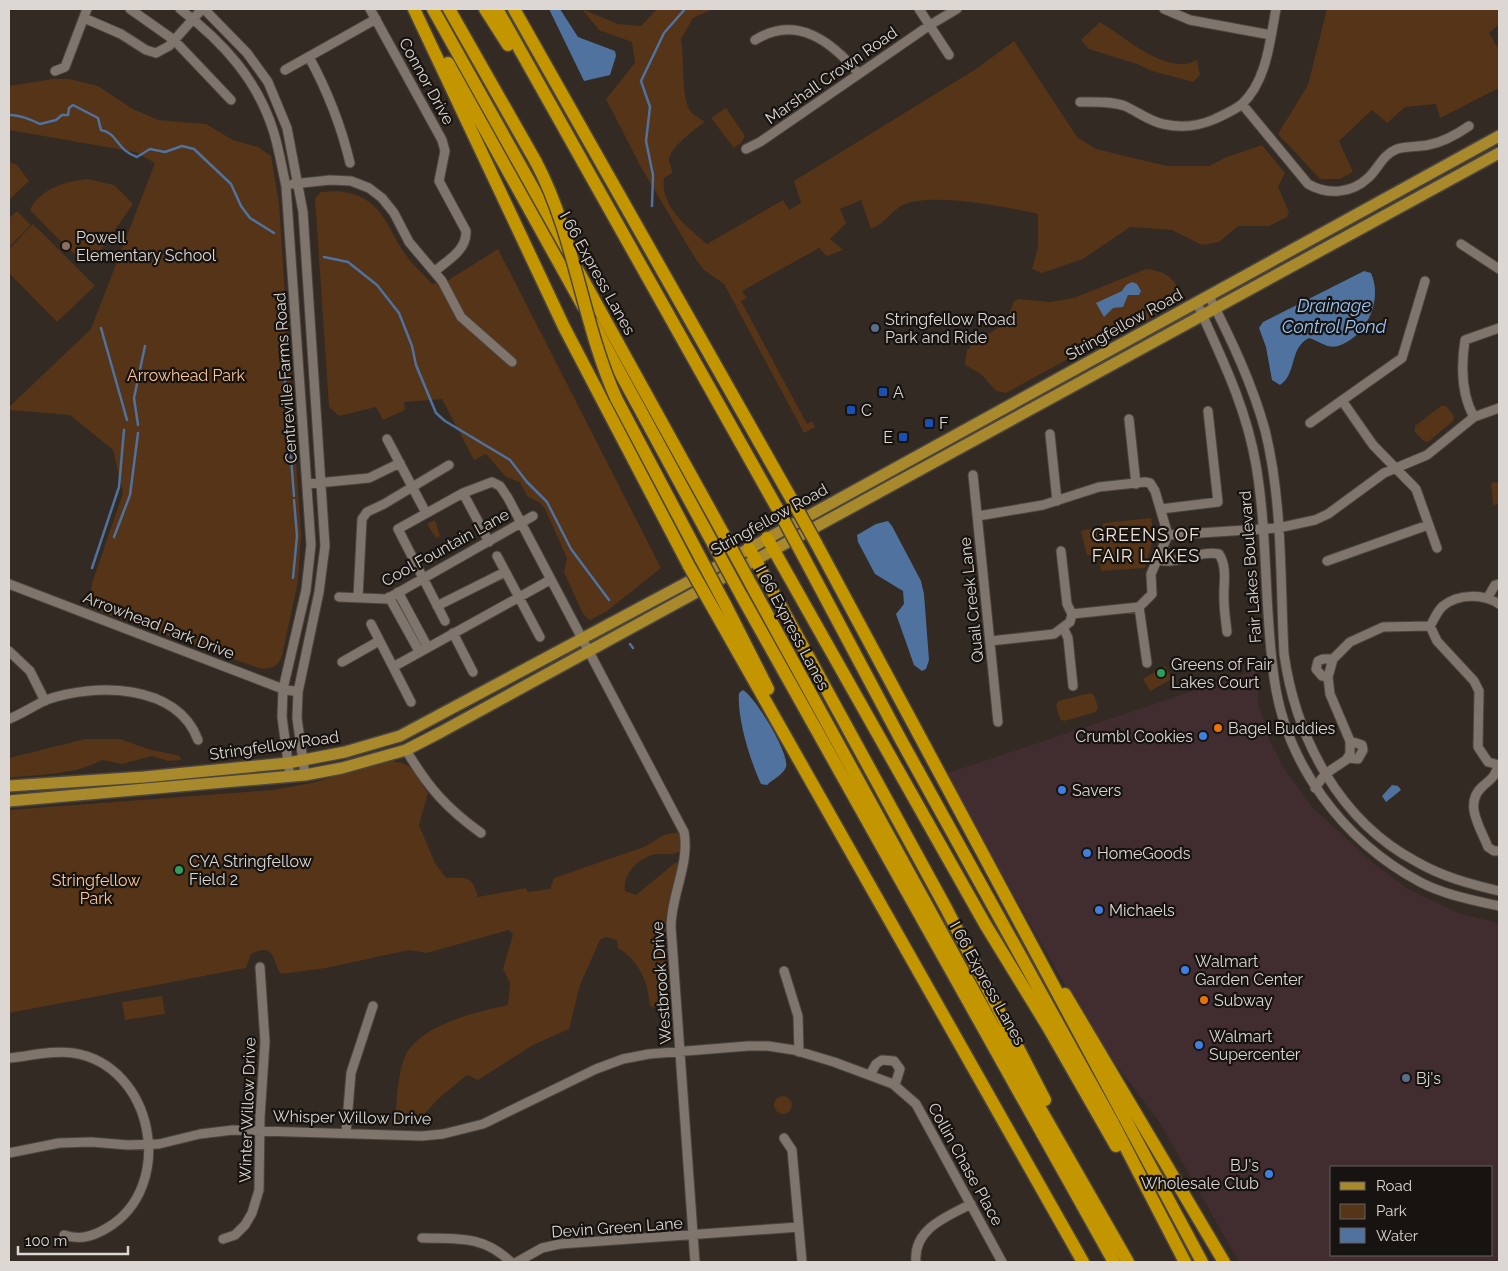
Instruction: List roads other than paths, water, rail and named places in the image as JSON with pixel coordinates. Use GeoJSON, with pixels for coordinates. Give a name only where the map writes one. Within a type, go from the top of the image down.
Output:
{"type":"FeatureCollection","features":[{"type":"Feature","properties":{"kind":"highway"},"geometry":{"type":"LineString","coordinates":[[416,9],[1114,1262]]}},
{"type":"Feature","properties":{"kind":"highway"},"geometry":{"type":"LineString","coordinates":[[416,9],[564,327],[689,566],[719,607]]}},
{"type":"Feature","properties":{"kind":"highway","name":"I 66 Express Lanes"},"geometry":{"type":"LineString","coordinates":[[433,9],[754,588],[969,984],[1128,1262]]}},
{"type":"Feature","properties":{"kind":"highway"},"geometry":{"type":"LineString","coordinates":[[449,9],[536,162],[553,198],[599,358],[616,398],[701,559],[719,607],[811,780],[1083,1262]]}},
{"type":"Feature","properties":{"kind":"highway"},"geometry":{"type":"LineString","coordinates":[[485,9],[579,156]]}},
{"type":"Feature","properties":{"kind":"highway"},"geometry":{"type":"LineString","coordinates":[[497,9],[781,515],[1170,1230],[1185,1262]]}},
{"type":"Feature","properties":{"kind":"highway"},"geometry":{"type":"LineString","coordinates":[[514,9],[816,543],[1202,1262]]}},
{"type":"Feature","properties":{"kind":"highway"},"geometry":{"type":"LineString","coordinates":[[768,538],[985,924],[1048,1027],[1142,1191],[1170,1230]]}},
{"type":"Feature","properties":{"kind":"highway"},"geometry":{"type":"LineString","coordinates":[[748,548],[946,908],[1045,1100],[1060,1142]]}},
{"type":"Feature","properties":{"kind":"highway"},"geometry":{"type":"LineString","coordinates":[[1035,954],[1074,1007],[1224,1262]]}},
{"type":"Feature","properties":{"kind":"main road","name":"Stringfellow Road"},"geometry":{"type":"LineString","coordinates":[[9,786],[144,777],[288,763],[345,752],[400,736],[768,538],[1499,136]]}},
{"type":"Feature","properties":{"kind":"main road","name":"Stringfellow Road"},"geometry":{"type":"LineString","coordinates":[[9,801],[290,777],[342,768],[406,750],[1499,153]]}},
{"type":"Feature","properties":{"kind":"street"},"geometry":{"type":"LineString","coordinates":[[55,71],[64,67],[87,9]]}},
{"type":"Feature","properties":{"kind":"street"},"geometry":{"type":"LineString","coordinates":[[130,9],[174,40],[231,100]]}},
{"type":"Feature","properties":{"kind":"street","name":"Centreville Farms Road"},"geometry":{"type":"LineString","coordinates":[[180,9],[211,33],[237,61],[256,88],[274,132],[286,186],[311,545],[306,590],[283,689],[282,717],[290,777]]}},
{"type":"Feature","properties":{"kind":"street"},"geometry":{"type":"LineString","coordinates":[[84,18],[121,34],[152,52],[165,50],[203,9]]}},
{"type":"Feature","properties":{"kind":"street","name":"Centreville Farms Road"},"geometry":{"type":"LineString","coordinates":[[203,9],[247,53],[268,82],[287,128],[299,184],[304,221],[325,546],[320,592],[298,692],[297,718],[305,775]]}},
{"type":"Feature","properties":{"kind":"street","name":"Connor Drive"},"geometry":{"type":"LineString","coordinates":[[370,9],[442,140],[444,151],[439,181],[466,232],[466,240],[462,248],[435,271]]}},
{"type":"Feature","properties":{"kind":"street"},"geometry":{"type":"LineString","coordinates":[[919,9],[950,55]]}},
{"type":"Feature","properties":{"kind":"street","name":"Marshall Crown Road"},"geometry":{"type":"LineString","coordinates":[[746,149],[760,142],[930,25],[958,9]]}},
{"type":"Feature","properties":{"kind":"street"},"geometry":{"type":"LineString","coordinates":[[1164,9],[1190,20],[1271,35]]}},
{"type":"Feature","properties":{"kind":"street"},"geometry":{"type":"LineString","coordinates":[[1080,102],[1105,102],[1124,106],[1162,124],[1180,126],[1204,124],[1242,104],[1265,64],[1276,9]]}},
{"type":"Feature","properties":{"kind":"street"},"geometry":{"type":"LineString","coordinates":[[285,70],[376,19]]}},
{"type":"Feature","properties":{"kind":"street"},"geometry":{"type":"LineString","coordinates":[[756,40],[779,29],[798,31],[815,36],[834,49],[859,74]]}},
{"type":"Feature","properties":{"kind":"street"},"geometry":{"type":"LineString","coordinates":[[309,57],[327,91],[342,128],[350,163]]}},
{"type":"Feature","properties":{"kind":"street"},"geometry":{"type":"LineString","coordinates":[[1242,104],[1308,184],[1319,190],[1342,192],[1368,178],[1384,157],[1397,149],[1449,140],[1469,126]]}},
{"type":"Feature","properties":{"kind":"street"},"geometry":{"type":"LineString","coordinates":[[286,186],[330,180],[351,182],[369,188],[394,213],[409,242],[421,259],[435,271],[460,317],[512,362]]}},
{"type":"Feature","properties":{"kind":"street"},"geometry":{"type":"LineString","coordinates":[[1462,244],[1499,269]]}},
{"type":"Feature","properties":{"kind":"street"},"geometry":{"type":"LineString","coordinates":[[1310,424],[1402,358],[1425,281]]}},
{"type":"Feature","properties":{"kind":"street","name":"Fair Lakes Boulevard"},"geometry":{"type":"LineString","coordinates":[[1209,296],[1244,370],[1265,431],[1271,464],[1278,528],[1287,678],[1298,719],[1312,751],[1325,774],[1349,805],[1373,831],[1415,862],[1464,883],[1499,891]]}},
{"type":"Feature","properties":{"kind":"street","name":"Fair Lakes Boulevard"},"geometry":{"type":"LineString","coordinates":[[1197,303],[1230,373],[1251,434],[1261,500],[1271,652],[1277,697],[1295,751],[1315,788],[1359,838],[1408,874],[1441,891],[1499,906]]}},
{"type":"Feature","properties":{"kind":"street"},"geometry":{"type":"LineString","coordinates":[[1474,417],[1464,395],[1466,340],[1499,328]]}},
{"type":"Feature","properties":{"kind":"street"},"geometry":{"type":"LineString","coordinates":[[1342,402],[1373,445],[1416,489],[1437,548]]}},
{"type":"Feature","properties":{"kind":"street"},"geometry":{"type":"LineString","coordinates":[[1168,535],[1301,525],[1328,514],[1371,480],[1427,455],[1474,417],[1499,408]]}},
{"type":"Feature","properties":{"kind":"street"},"geometry":{"type":"LineString","coordinates":[[1162,509],[1218,502],[1208,411]]}},
{"type":"Feature","properties":{"kind":"street"},"geometry":{"type":"LineString","coordinates":[[1129,419],[1136,484]]}},
{"type":"Feature","properties":{"kind":"street"},"geometry":{"type":"LineString","coordinates":[[1050,434],[1057,501]]}},
{"type":"Feature","properties":{"kind":"street"},"geometry":{"type":"LineString","coordinates":[[387,440],[426,513]]}},
{"type":"Feature","properties":{"kind":"street"},"geometry":{"type":"LineString","coordinates":[[307,484],[369,478],[400,463]]}},
{"type":"Feature","properties":{"kind":"street"},"geometry":{"type":"LineString","coordinates":[[358,597],[362,519],[367,512],[449,465]]}},
{"type":"Feature","properties":{"kind":"street","name":"Quail Creek Lane"},"geometry":{"type":"LineString","coordinates":[[973,476],[998,722]]}},
{"type":"Feature","properties":{"kind":"street","name":"Westbrook Drive"},"geometry":{"type":"LineString","coordinates":[[423,578],[398,529],[463,493],[492,482],[500,486],[684,832],[685,856],[671,915],[695,1262]]}},
{"type":"Feature","properties":{"kind":"street"},"geometry":{"type":"LineString","coordinates":[[978,516],[1025,509],[1099,487],[1150,483],[1162,509],[1168,535],[1150,574],[1152,594],[1139,607]]}},
{"type":"Feature","properties":{"kind":"street"},"geometry":{"type":"LineString","coordinates":[[463,493],[489,542]]}},
{"type":"Feature","properties":{"kind":"street","name":"Cool Fountain Lane"},"geometry":{"type":"LineString","coordinates":[[339,596],[390,597],[533,516]]}},
{"type":"Feature","properties":{"kind":"street"},"geometry":{"type":"LineString","coordinates":[[1326,562],[1428,525]]}},
{"type":"Feature","properties":{"kind":"street"},"geometry":{"type":"LineString","coordinates":[[990,641],[1054,634],[1070,622],[1072,614],[1068,604],[1061,551]]}},
{"type":"Feature","properties":{"kind":"street"},"geometry":{"type":"LineString","coordinates":[[1158,560],[1166,562],[1190,556],[1219,554],[1222,559],[1225,577],[1223,598],[1227,632]]}},
{"type":"Feature","properties":{"kind":"street"},"geometry":{"type":"LineString","coordinates":[[496,556],[540,638]]}},
{"type":"Feature","properties":{"kind":"street"},"geometry":{"type":"LineString","coordinates":[[437,606],[505,572]]}},
{"type":"Feature","properties":{"kind":"street"},"geometry":{"type":"LineString","coordinates":[[423,578],[445,621]]}},
{"type":"Feature","properties":{"kind":"street"},"geometry":{"type":"LineString","coordinates":[[393,667],[427,646],[520,598],[550,580]]}},
{"type":"Feature","properties":{"kind":"street","name":"Arrowhead Park Drive"},"geometry":{"type":"LineString","coordinates":[[9,584],[283,689],[298,692]]}},
{"type":"Feature","properties":{"kind":"street"},"geometry":{"type":"LineString","coordinates":[[1488,596],[1495,586],[1499,584]]}},
{"type":"Feature","properties":{"kind":"street"},"geometry":{"type":"LineString","coordinates":[[398,592],[427,646]]}},
{"type":"Feature","properties":{"kind":"street"},"geometry":{"type":"LineString","coordinates":[[1430,626],[1443,606],[1471,596],[1488,596],[1499,604]]}},
{"type":"Feature","properties":{"kind":"street"},"geometry":{"type":"LineString","coordinates":[[390,597],[419,651]]}},
{"type":"Feature","properties":{"kind":"street"},"geometry":{"type":"LineString","coordinates":[[1072,614],[1132,606],[1139,607]]}},
{"type":"Feature","properties":{"kind":"street"},"geometry":{"type":"LineString","coordinates":[[1139,607],[1147,663]]}},
{"type":"Feature","properties":{"kind":"street"},"geometry":{"type":"LineString","coordinates":[[371,624],[411,702]]}},
{"type":"Feature","properties":{"kind":"street"},"geometry":{"type":"LineString","coordinates":[[1315,788],[1325,774],[1348,758],[1350,754],[1350,741],[1330,694],[1328,677],[1332,658],[1350,642],[1383,627],[1430,626]]}},
{"type":"Feature","properties":{"kind":"street"},"geometry":{"type":"LineString","coordinates":[[1430,626],[1437,641],[1474,681],[1479,691],[1478,747],[1488,762],[1499,765],[1496,775],[1475,793],[1472,801],[1488,847],[1494,851],[1499,851]]}},
{"type":"Feature","properties":{"kind":"street"},"geometry":{"type":"LineString","coordinates":[[1063,627],[1068,638],[1073,686]]}},
{"type":"Feature","properties":{"kind":"street"},"geometry":{"type":"LineString","coordinates":[[453,633],[473,672]]}},
{"type":"Feature","properties":{"kind":"street"},"geometry":{"type":"LineString","coordinates":[[342,662],[379,641]]}},
{"type":"Feature","properties":{"kind":"street"},"geometry":{"type":"LineString","coordinates":[[9,651],[30,671],[45,701]]}},
{"type":"Feature","properties":{"kind":"street"},"geometry":{"type":"LineString","coordinates":[[1328,677],[1322,676],[1316,669],[1318,661],[1323,658],[1332,658]]}},
{"type":"Feature","properties":{"kind":"street"},"geometry":{"type":"LineString","coordinates":[[9,719],[28,712],[45,701],[105,689],[148,696],[184,715],[194,727],[198,740]]}},
{"type":"Feature","properties":{"kind":"street"},"geometry":{"type":"LineString","coordinates":[[406,750],[422,778],[438,798],[458,817],[481,833]]}},
{"type":"Feature","properties":{"kind":"street"},"geometry":{"type":"LineString","coordinates":[[1308,776],[1325,774]]}},
{"type":"Feature","properties":{"kind":"street","name":"Winter Willow Drive"},"geometry":{"type":"LineString","coordinates":[[223,1239],[235,1235],[241,1229],[255,1204],[261,1175],[260,1131],[265,1042],[260,967]]}},
{"type":"Feature","properties":{"kind":"street"},"geometry":{"type":"LineString","coordinates":[[784,971],[798,1016],[799,1052]]}},
{"type":"Feature","properties":{"kind":"street"},"geometry":{"type":"LineString","coordinates":[[346,1133],[352,1073],[373,1006]]}},
{"type":"Feature","properties":{"kind":"street","name":"Collin Chase Place"},"geometry":{"type":"LineString","coordinates":[[680,1053],[768,1046],[799,1052],[895,1085],[916,1104],[1002,1262]]}},
{"type":"Feature","properties":{"kind":"street"},"geometry":{"type":"LineString","coordinates":[[9,1058],[63,1052],[84,1055],[104,1064],[123,1079],[138,1099],[145,1118],[148,1161],[144,1181],[137,1198],[126,1212],[110,1226],[90,1236],[74,1239],[64,1235]]}},
{"type":"Feature","properties":{"kind":"street","name":"Whisper Willow Drive"},"geometry":{"type":"LineString","coordinates":[[9,1153],[41,1145],[69,1142],[148,1144],[217,1131],[422,1136],[466,1129],[500,1117],[608,1064],[649,1054],[680,1053]]}},
{"type":"Feature","properties":{"kind":"street"},"geometry":{"type":"LineString","coordinates":[[870,1075],[876,1064],[882,1060],[894,1060],[900,1069],[895,1085]]}},
{"type":"Feature","properties":{"kind":"street"},"geometry":{"type":"LineString","coordinates":[[784,1138],[792,1150],[802,1262]]}},
{"type":"Feature","properties":{"kind":"street"},"geometry":{"type":"LineString","coordinates":[[916,1262],[917,1247],[926,1231],[935,1223],[971,1204]]}},
{"type":"Feature","properties":{"kind":"street","name":"Devin Green Lane"},"geometry":{"type":"LineString","coordinates":[[517,1262],[542,1248],[560,1244],[799,1227]]}},
{"type":"Feature","properties":{"kind":"street"},"geometry":{"type":"LineString","coordinates":[[422,1238],[474,1241],[489,1245],[510,1262]]}},
{"type":"Feature","properties":{"kind":"water"},"geometry":{"type":"Polygon","coordinates":[[[549,9],[560,9],[578,37],[615,51],[616,56],[610,75],[584,81],[549,9]]]}},
{"type":"Feature","properties":{"kind":"water","name":"Drainage Control Pond"},"geometry":{"type":"Polygon","coordinates":[[[1364,271],[1371,273],[1375,295],[1370,316],[1357,335],[1334,347],[1309,338],[1298,348],[1285,380],[1280,385],[1272,380],[1266,347],[1259,328],[1263,322],[1364,271]]]}},
{"type":"Feature","properties":{"kind":"water"},"geometry":{"type":"Polygon","coordinates":[[[1132,282],[1137,284],[1141,291],[1139,295],[1128,295],[1123,307],[1113,308],[1104,317],[1096,303],[1122,291],[1126,285],[1132,282]]]}},
{"type":"Feature","properties":{"kind":"water"},"geometry":{"type":"Polygon","coordinates":[[[888,521],[921,581],[924,594],[929,660],[926,669],[922,671],[914,665],[896,614],[904,604],[903,591],[875,574],[858,542],[857,535],[876,524],[888,521]]]}},
{"type":"Feature","properties":{"kind":"water"},"geometry":{"type":"Polygon","coordinates":[[[743,690],[756,704],[771,727],[786,760],[785,770],[767,785],[761,784],[745,739],[739,703],[739,693],[743,690]]]}},
{"type":"Feature","properties":{"kind":"water"},"geometry":{"type":"Polygon","coordinates":[[[1392,785],[1398,786],[1401,790],[1386,802],[1382,796],[1392,785]]]}},
{"type":"Feature","properties":{"kind":"waterway"},"geometry":{"type":"LineString","coordinates":[[652,206],[653,175],[646,141],[650,107],[641,81],[664,33],[685,9]]}},
{"type":"Feature","properties":{"kind":"waterway"},"geometry":{"type":"LineString","coordinates":[[9,115],[20,116],[40,124],[56,120],[62,115],[68,115],[69,108],[73,105],[98,118],[101,130],[111,134],[125,150],[137,157],[150,149],[165,152],[182,146],[194,149],[231,184],[241,206],[250,218],[274,233]]}},
{"type":"Feature","properties":{"kind":"waterway"},"geometry":{"type":"LineString","coordinates":[[324,257],[348,262],[377,285],[399,313],[412,346],[416,365],[436,413],[445,421],[510,460],[527,482],[547,502],[571,549],[609,600]]}},
{"type":"Feature","properties":{"kind":"waterway"},"geometry":{"type":"LineString","coordinates":[[101,328],[127,420]]}},
{"type":"Feature","properties":{"kind":"waterway"},"geometry":{"type":"LineString","coordinates":[[138,425],[134,398],[145,346]]}},
{"type":"Feature","properties":{"kind":"waterway"},"geometry":{"type":"LineString","coordinates":[[284,369],[294,496]]}},
{"type":"Feature","properties":{"kind":"waterway"},"geometry":{"type":"LineString","coordinates":[[92,568],[119,487],[124,430]]}},
{"type":"Feature","properties":{"kind":"waterway"},"geometry":{"type":"LineString","coordinates":[[114,537],[130,495],[138,433]]}},
{"type":"Feature","properties":{"kind":"waterway"},"geometry":{"type":"LineString","coordinates":[[293,578],[297,536],[294,500]]}},
{"type":"Feature","properties":{"kind":"waterway"},"geometry":{"type":"LineString","coordinates":[[630,644],[633,648]]}},
{"type":"Feature","properties":{"kind":"place","name":"Powell Elementary School"},"geometry":{"type":"Point","coordinates":[66,246]}},
{"type":"Feature","properties":{"kind":"place","name":"Stringfellow Road Park and Ride"},"geometry":{"type":"Point","coordinates":[875,328]}},
{"type":"Feature","properties":{"kind":"place","name":"A"},"geometry":{"type":"Point","coordinates":[883,392]}},
{"type":"Feature","properties":{"kind":"place","name":"C"},"geometry":{"type":"Point","coordinates":[851,410]}},
{"type":"Feature","properties":{"kind":"place","name":"F"},"geometry":{"type":"Point","coordinates":[929,423]}},
{"type":"Feature","properties":{"kind":"place","name":"E"},"geometry":{"type":"Point","coordinates":[903,437]}},
{"type":"Feature","properties":{"kind":"place","name":"Greens of Fair Lakes Court"},"geometry":{"type":"Point","coordinates":[1161,673]}},
{"type":"Feature","properties":{"kind":"place","name":"Bagel Buddies"},"geometry":{"type":"Point","coordinates":[1218,728]}},
{"type":"Feature","properties":{"kind":"place","name":"Crumbl Cookies"},"geometry":{"type":"Point","coordinates":[1203,736]}},
{"type":"Feature","properties":{"kind":"place","name":"Savers"},"geometry":{"type":"Point","coordinates":[1062,790]}},
{"type":"Feature","properties":{"kind":"place","name":"HomeGoods"},"geometry":{"type":"Point","coordinates":[1087,853]}},
{"type":"Feature","properties":{"kind":"place","name":"CYA Stringfellow Field 2"},"geometry":{"type":"Point","coordinates":[179,870]}},
{"type":"Feature","properties":{"kind":"place","name":"Michaels"},"geometry":{"type":"Point","coordinates":[1099,910]}},
{"type":"Feature","properties":{"kind":"place","name":"Walmart Garden Center"},"geometry":{"type":"Point","coordinates":[1185,970]}},
{"type":"Feature","properties":{"kind":"place","name":"Subway"},"geometry":{"type":"Point","coordinates":[1204,1000]}},
{"type":"Feature","properties":{"kind":"place","name":"Walmart Supercenter"},"geometry":{"type":"Point","coordinates":[1199,1045]}},
{"type":"Feature","properties":{"kind":"place","name":"Bj's"},"geometry":{"type":"Point","coordinates":[1406,1078]}},
{"type":"Feature","properties":{"kind":"place","name":"BJ's Wholesale Club"},"geometry":{"type":"Point","coordinates":[1269,1174]}},
{"type":"Feature","properties":{"kind":"district","name":"GREENS OF FAIR LAKES"},"geometry":{"type":"Point","coordinates":[1146,545]}},
{"type":"Feature","properties":{"kind":"park label","name":"Arrowhead Park"},"geometry":{"type":"Point","coordinates":[186,375]}},
{"type":"Feature","properties":{"kind":"park label","name":"Stringfellow Park"},"geometry":{"type":"Point","coordinates":[96,889]}}]}
